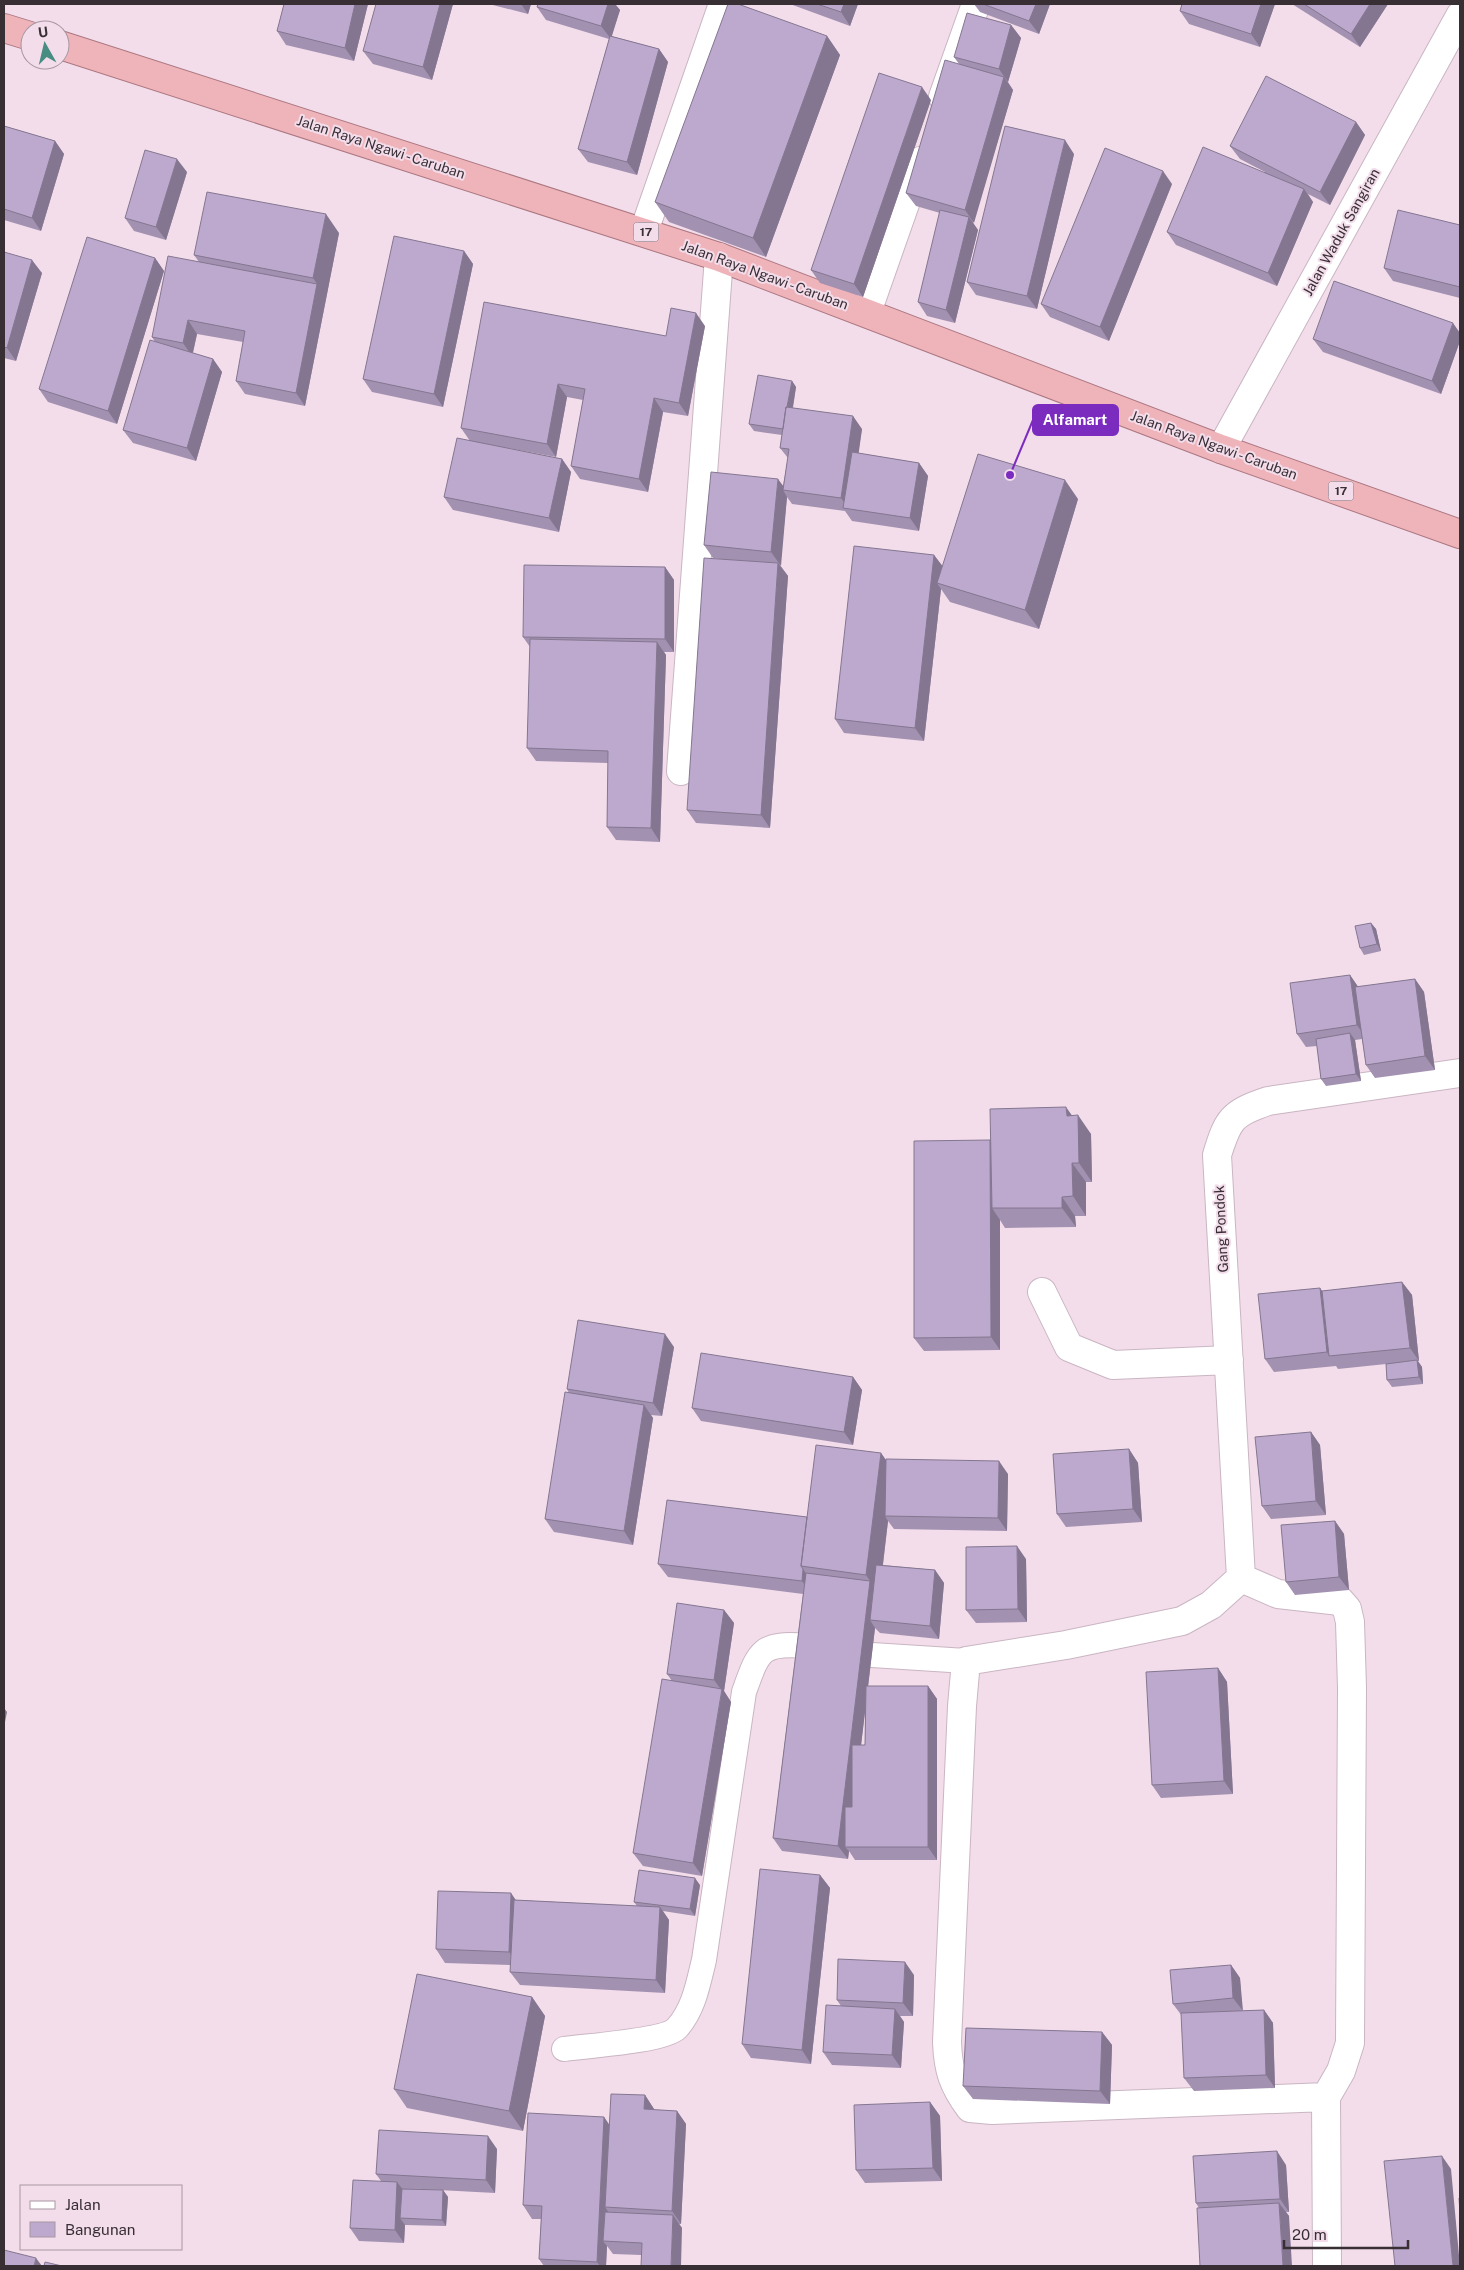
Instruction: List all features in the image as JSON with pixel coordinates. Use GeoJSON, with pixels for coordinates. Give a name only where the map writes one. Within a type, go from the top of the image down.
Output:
{"type":"FeatureCollection","features":[{"type":"Feature","properties":{"kind":"highway"},"geometry":{"type":"LineString","coordinates":[[4,28],[20,33]]}},
{"type":"Feature","properties":{"kind":"highway","name":"Jalan Raya Ngawi - Caruban"},"geometry":{"type":"LineString","coordinates":[[70,48],[644,231],[719,257],[1221,449],[1460,534]]}},
{"type":"Feature","properties":{"kind":"street"},"geometry":{"type":"LineString","coordinates":[[644,231],[723,4]]}},
{"type":"Feature","properties":{"kind":"street"},"geometry":{"type":"LineString","coordinates":[[867,312],[976,4]]}},
{"type":"Feature","properties":{"kind":"street","name":"Jalan Waduk Sangiran"},"geometry":{"type":"LineString","coordinates":[[1221,449],[1460,16]]}},
{"type":"Feature","properties":{"kind":"street"},"geometry":{"type":"LineString","coordinates":[[681,771],[719,257]]}},
{"type":"Feature","properties":{"kind":"street","name":"Gang Pondok"},"geometry":{"type":"LineString","coordinates":[[1241,1578],[1217,1155],[1225,1127],[1244,1109],[1268,1101],[1460,1073]]}},
{"type":"Feature","properties":{"kind":"street"},"geometry":{"type":"LineString","coordinates":[[1042,1292],[1069,1347],[1113,1365],[1228,1360]]}},
{"type":"Feature","properties":{"kind":"street"},"geometry":{"type":"LineString","coordinates":[[1326,2097],[992,2110],[970,2108],[957,2090],[948,2066],[947,2042],[962,1706],[966,1661],[1066,1645],[1182,1621],[1211,1605],[1241,1578],[1278,1594],[1340,1601],[1347,1608],[1350,1622],[1352,1688],[1350,2043],[1341,2071],[1326,2097],[1327,2266]]}},
{"type":"Feature","properties":{"kind":"lane"},"geometry":{"type":"LineString","coordinates":[[564,2048],[647,2039],[676,2029],[693,2002],[704,1960],[744,1692],[753,1666],[767,1648],[781,1644],[807,1646]]}},
{"type":"Feature","properties":{"kind":"lane"},"geometry":{"type":"LineString","coordinates":[[872,1654],[966,1661]]}},
{"type":"Feature","properties":{"kind":"building"},"geometry":{"type":"Polygon","coordinates":[[[284,4],[355,4],[345,48],[277,31],[284,4]]]}},
{"type":"Feature","properties":{"kind":"building"},"geometry":{"type":"Polygon","coordinates":[[[376,4],[440,4],[423,67],[363,51],[376,4]]]}},
{"type":"Feature","properties":{"kind":"building"},"geometry":{"type":"Polygon","coordinates":[[[538,4],[608,4],[601,26],[537,7],[538,4]]]}},
{"type":"Feature","properties":{"kind":"building"},"geometry":{"type":"Polygon","coordinates":[[[728,4],[738,4],[827,36],[753,238],[655,202],[728,4]]]}},
{"type":"Feature","properties":{"kind":"building"},"geometry":{"type":"Polygon","coordinates":[[[817,4],[844,4],[841,12],[817,4]]]}},
{"type":"Feature","properties":{"kind":"building"},"geometry":{"type":"Polygon","coordinates":[[[983,4],[1036,4],[1029,21],[983,4]]]}},
{"type":"Feature","properties":{"kind":"building"},"geometry":{"type":"Polygon","coordinates":[[[1182,4],[1261,4],[1251,34],[1180,11],[1182,4]]]}},
{"type":"Feature","properties":{"kind":"building"},"geometry":{"type":"Polygon","coordinates":[[[1304,4],[1370,4],[1351,34],[1304,4]]]}},
{"type":"Feature","properties":{"kind":"building"},"geometry":{"type":"Polygon","coordinates":[[[967,13],[1011,25],[999,69],[954,57],[967,13]]]}},
{"type":"Feature","properties":{"kind":"building"},"geometry":{"type":"Polygon","coordinates":[[[610,36],[659,49],[627,162],[578,149],[610,36]]]}},
{"type":"Feature","properties":{"kind":"building"},"geometry":{"type":"Polygon","coordinates":[[[945,60],[1004,77],[965,210],[906,193],[945,60]]]}},
{"type":"Feature","properties":{"kind":"building"},"geometry":{"type":"Polygon","coordinates":[[[879,73],[922,87],[854,284],[811,270],[879,73]]]}},
{"type":"Feature","properties":{"kind":"building"},"geometry":{"type":"Polygon","coordinates":[[[1266,76],[1356,122],[1320,192],[1230,146],[1266,76]]]}},
{"type":"Feature","properties":{"kind":"building"},"geometry":{"type":"Polygon","coordinates":[[[4,126],[55,141],[32,218],[4,209],[4,126]]]}},
{"type":"Feature","properties":{"kind":"building"},"geometry":{"type":"Polygon","coordinates":[[[1005,126],[1065,140],[1027,296],[967,282],[1005,126]]]}},
{"type":"Feature","properties":{"kind":"building"},"geometry":{"type":"Polygon","coordinates":[[[1203,147],[1304,189],[1268,273],[1167,232],[1203,147]]]}},
{"type":"Feature","properties":{"kind":"building"},"geometry":{"type":"Polygon","coordinates":[[[1105,148],[1163,171],[1100,327],[1041,304],[1105,148]]]}},
{"type":"Feature","properties":{"kind":"building"},"geometry":{"type":"Polygon","coordinates":[[[145,150],[177,159],[156,227],[125,218],[145,150]]]}},
{"type":"Feature","properties":{"kind":"building"},"geometry":{"type":"Polygon","coordinates":[[[207,192],[326,214],[313,278],[194,255],[207,192]]]}},
{"type":"Feature","properties":{"kind":"building"},"geometry":{"type":"Polygon","coordinates":[[[940,210],[969,217],[946,310],[918,302],[940,210]]]}},
{"type":"Feature","properties":{"kind":"building"},"geometry":{"type":"Polygon","coordinates":[[[1398,210],[1460,225],[1460,287],[1384,268],[1398,210]]]}},
{"type":"Feature","properties":{"kind":"building"},"geometry":{"type":"Polygon","coordinates":[[[394,236],[464,251],[434,394],[363,379],[394,236]]]}},
{"type":"Feature","properties":{"kind":"building"},"geometry":{"type":"Polygon","coordinates":[[[87,237],[155,258],[108,411],[39,389],[87,237]]]}},
{"type":"Feature","properties":{"kind":"building"},"geometry":{"type":"Polygon","coordinates":[[[4,252],[32,260],[7,348],[4,347],[4,252]]]}},
{"type":"Feature","properties":{"kind":"building"},"geometry":{"type":"Polygon","coordinates":[[[168,256],[317,284],[296,393],[236,381],[245,331],[188,320],[183,343],[152,337],[168,256]]]}},
{"type":"Feature","properties":{"kind":"building"},"geometry":{"type":"Polygon","coordinates":[[[1334,281],[1453,323],[1432,381],[1313,339],[1334,281]]]}},
{"type":"Feature","properties":{"kind":"building"},"geometry":{"type":"Polygon","coordinates":[[[484,302],[666,336],[671,308],[696,313],[679,403],[654,398],[639,479],[571,466],[585,389],[558,384],[547,444],[461,428],[484,302]]]}},
{"type":"Feature","properties":{"kind":"building"},"geometry":{"type":"Polygon","coordinates":[[[150,340],[213,359],[187,448],[123,430],[150,340]]]}},
{"type":"Feature","properties":{"kind":"building"},"geometry":{"type":"Polygon","coordinates":[[[758,375],[792,381],[783,429],[749,424],[758,375]]]}},
{"type":"Feature","properties":{"kind":"building"},"geometry":{"type":"Polygon","coordinates":[[[786,407],[853,416],[841,498],[783,490],[789,449],[780,448],[786,407]]]}},
{"type":"Feature","properties":{"kind":"building"},"geometry":{"type":"Polygon","coordinates":[[[457,438],[562,459],[549,518],[444,497],[457,438]]]}},
{"type":"Feature","properties":{"kind":"building"},"geometry":{"type":"Polygon","coordinates":[[[852,452],[919,463],[910,518],[843,508],[852,452]]]}},
{"type":"Feature","properties":{"kind":"building"},"geometry":{"type":"Polygon","coordinates":[[[978,454],[1065,480],[1025,610],[937,583],[978,454]]]}},
{"type":"Feature","properties":{"kind":"building"},"geometry":{"type":"Polygon","coordinates":[[[711,472],[778,479],[771,552],[704,545],[711,472]]]}},
{"type":"Feature","properties":{"kind":"building"},"geometry":{"type":"Polygon","coordinates":[[[854,546],[934,555],[915,728],[835,719],[854,546]]]}},
{"type":"Feature","properties":{"kind":"building"},"geometry":{"type":"Polygon","coordinates":[[[704,558],[778,563],[761,815],[687,810],[704,558]]]}},
{"type":"Feature","properties":{"kind":"building"},"geometry":{"type":"Polygon","coordinates":[[[524,565],[665,567],[665,639],[523,637],[524,565]]]}},
{"type":"Feature","properties":{"kind":"building"},"geometry":{"type":"Polygon","coordinates":[[[530,639],[657,642],[651,828],[607,827],[608,751],[527,748],[530,639]]]}},
{"type":"Feature","properties":{"kind":"building"},"geometry":{"type":"Polygon","coordinates":[[[1371,923],[1377,944],[1360,948],[1355,926],[1371,923]]]}},
{"type":"Feature","properties":{"kind":"building"},"geometry":{"type":"Polygon","coordinates":[[[1350,975],[1357,1025],[1297,1034],[1290,983],[1350,975]]]}},
{"type":"Feature","properties":{"kind":"building"},"geometry":{"type":"Polygon","coordinates":[[[1415,979],[1425,1056],[1366,1065],[1355,987],[1415,979]]]}},
{"type":"Feature","properties":{"kind":"building"},"geometry":{"type":"Polygon","coordinates":[[[1350,1033],[1356,1074],[1321,1079],[1316,1039],[1350,1033]]]}},
{"type":"Feature","properties":{"kind":"building"},"geometry":{"type":"Polygon","coordinates":[[[1066,1107],[1067,1116],[1078,1115],[1079,1163],[1072,1163],[1073,1196],[1062,1197],[1062,1208],[992,1208],[990,1109],[1066,1107]]]}},
{"type":"Feature","properties":{"kind":"building"},"geometry":{"type":"Polygon","coordinates":[[[990,1140],[991,1337],[914,1338],[914,1141],[990,1140]]]}},
{"type":"Feature","properties":{"kind":"building"},"geometry":{"type":"Polygon","coordinates":[[[1402,1282],[1410,1348],[1329,1356],[1322,1291],[1402,1282]]]}},
{"type":"Feature","properties":{"kind":"building"},"geometry":{"type":"Polygon","coordinates":[[[1320,1288],[1327,1352],[1265,1359],[1258,1294],[1320,1288]]]}},
{"type":"Feature","properties":{"kind":"building"},"geometry":{"type":"Polygon","coordinates":[[[578,1320],[665,1334],[653,1403],[567,1389],[578,1320]]]}},
{"type":"Feature","properties":{"kind":"building"},"geometry":{"type":"Polygon","coordinates":[[[701,1353],[853,1377],[844,1432],[692,1408],[701,1353]]]}},
{"type":"Feature","properties":{"kind":"building"},"geometry":{"type":"Polygon","coordinates":[[[1417,1360],[1419,1377],[1387,1380],[1386,1364],[1417,1360]]]}},
{"type":"Feature","properties":{"kind":"building"},"geometry":{"type":"Polygon","coordinates":[[[565,1392],[644,1405],[624,1531],[545,1519],[565,1392]]]}},
{"type":"Feature","properties":{"kind":"building"},"geometry":{"type":"Polygon","coordinates":[[[1311,1432],[1316,1501],[1262,1506],[1255,1437],[1311,1432]]]}},
{"type":"Feature","properties":{"kind":"building"},"geometry":{"type":"Polygon","coordinates":[[[816,1445],[881,1453],[866,1575],[801,1566],[816,1445]]]}},
{"type":"Feature","properties":{"kind":"building"},"geometry":{"type":"Polygon","coordinates":[[[1129,1449],[1133,1509],[1057,1514],[1053,1454],[1129,1449]]]}},
{"type":"Feature","properties":{"kind":"building"},"geometry":{"type":"Polygon","coordinates":[[[886,1459],[999,1461],[998,1518],[885,1516],[886,1459]]]}},
{"type":"Feature","properties":{"kind":"building"},"geometry":{"type":"Polygon","coordinates":[[[667,1500],[807,1517],[801,1566],[803,1569],[802,1581],[658,1564],[667,1500]]]}},
{"type":"Feature","properties":{"kind":"building"},"geometry":{"type":"Polygon","coordinates":[[[1335,1521],[1339,1577],[1286,1582],[1281,1525],[1335,1521]]]}},
{"type":"Feature","properties":{"kind":"building"},"geometry":{"type":"Polygon","coordinates":[[[1017,1546],[1018,1609],[966,1610],[966,1547],[1017,1546]]]}},
{"type":"Feature","properties":{"kind":"building"},"geometry":{"type":"Polygon","coordinates":[[[876,1565],[935,1570],[930,1626],[870,1620],[876,1565]]]}},
{"type":"Feature","properties":{"kind":"building"},"geometry":{"type":"Polygon","coordinates":[[[806,1573],[870,1581],[838,1846],[773,1838],[806,1573]]]}},
{"type":"Feature","properties":{"kind":"building"},"geometry":{"type":"Polygon","coordinates":[[[677,1603],[724,1610],[714,1680],[667,1674],[677,1603]]]}},
{"type":"Feature","properties":{"kind":"building"},"geometry":{"type":"Polygon","coordinates":[[[1218,1668],[1224,1781],[1152,1785],[1146,1672],[1218,1668]]]}},
{"type":"Feature","properties":{"kind":"building"},"geometry":{"type":"Polygon","coordinates":[[[662,1679],[722,1689],[693,1863],[633,1853],[662,1679]]]}},
{"type":"Feature","properties":{"kind":"building"},"geometry":{"type":"Polygon","coordinates":[[[866,1686],[928,1686],[928,1847],[845,1847],[845,1807],[852,1807],[852,1745],[865,1745],[866,1686]]]}},
{"type":"Feature","properties":{"kind":"building"},"geometry":{"type":"Polygon","coordinates":[[[760,1869],[820,1875],[802,2050],[742,2044],[760,1869]]]}},
{"type":"Feature","properties":{"kind":"building"},"geometry":{"type":"Polygon","coordinates":[[[639,1870],[695,1878],[690,1909],[634,1902],[639,1870]]]}},
{"type":"Feature","properties":{"kind":"building"},"geometry":{"type":"Polygon","coordinates":[[[438,1891],[511,1893],[509,1952],[436,1949],[438,1891]]]}},
{"type":"Feature","properties":{"kind":"building"},"geometry":{"type":"Polygon","coordinates":[[[514,1900],[660,1907],[656,1980],[510,1972],[514,1900]]]}},
{"type":"Feature","properties":{"kind":"building"},"geometry":{"type":"Polygon","coordinates":[[[838,1959],[905,1962],[903,2003],[837,2000],[838,1959]]]}},
{"type":"Feature","properties":{"kind":"building"},"geometry":{"type":"Polygon","coordinates":[[[1231,1965],[1233,1998],[1173,2004],[1170,1970],[1231,1965]]]}},
{"type":"Feature","properties":{"kind":"building"},"geometry":{"type":"Polygon","coordinates":[[[417,1974],[532,1997],[509,2111],[394,2089],[417,1974]]]}},
{"type":"Feature","properties":{"kind":"building"},"geometry":{"type":"Polygon","coordinates":[[[826,2005],[895,2009],[892,2055],[823,2052],[826,2005]]]}},
{"type":"Feature","properties":{"kind":"building"},"geometry":{"type":"Polygon","coordinates":[[[1264,2010],[1266,2075],[1184,2078],[1181,2013],[1264,2010]]]}},
{"type":"Feature","properties":{"kind":"building"},"geometry":{"type":"Polygon","coordinates":[[[966,2028],[1102,2032],[1100,2091],[963,2086],[966,2028]]]}},
{"type":"Feature","properties":{"kind":"building"},"geometry":{"type":"Polygon","coordinates":[[[611,2094],[645,2095],[644,2109],[677,2111],[672,2211],[605,2207],[611,2094]]]}},
{"type":"Feature","properties":{"kind":"building"},"geometry":{"type":"Polygon","coordinates":[[[930,2102],[933,2168],[856,2170],[854,2105],[930,2102]]]}},
{"type":"Feature","properties":{"kind":"building"},"geometry":{"type":"Polygon","coordinates":[[[528,2113],[604,2117],[597,2262],[539,2259],[542,2206],[523,2205],[528,2113]]]}},
{"type":"Feature","properties":{"kind":"building"},"geometry":{"type":"Polygon","coordinates":[[[379,2130],[488,2136],[486,2180],[376,2174],[379,2130]]]}},
{"type":"Feature","properties":{"kind":"building"},"geometry":{"type":"Polygon","coordinates":[[[1277,2151],[1280,2199],[1196,2203],[1193,2156],[1277,2151]]]}},
{"type":"Feature","properties":{"kind":"building"},"geometry":{"type":"Polygon","coordinates":[[[1442,2156],[1453,2266],[1395,2266],[1384,2161],[1442,2156]]]}},
{"type":"Feature","properties":{"kind":"building"},"geometry":{"type":"Polygon","coordinates":[[[353,2180],[397,2182],[395,2230],[350,2228],[353,2180]]]}},
{"type":"Feature","properties":{"kind":"building"},"geometry":{"type":"Polygon","coordinates":[[[402,2189],[443,2190],[442,2220],[400,2218],[402,2189]]]}},
{"type":"Feature","properties":{"kind":"building"},"geometry":{"type":"Polygon","coordinates":[[[1279,2203],[1283,2266],[1200,2266],[1197,2208],[1279,2203]]]}},
{"type":"Feature","properties":{"kind":"building"},"geometry":{"type":"Polygon","coordinates":[[[605,2212],[673,2215],[671,2266],[641,2266],[642,2243],[603,2241],[605,2212]]]}},
{"type":"Feature","properties":{"kind":"building"},"geometry":{"type":"Polygon","coordinates":[[[4,2250],[36,2258],[34,2266],[4,2266],[4,2250]]]}},
{"type":"Feature","properties":{"kind":"building"},"geometry":{"type":"Polygon","coordinates":[[[45,2262],[62,2266],[44,2266],[45,2262]]]}},
{"type":"Feature","properties":{"kind":"place","name":"Alfamart"},"geometry":{"type":"Point","coordinates":[1010,475]}}]}
